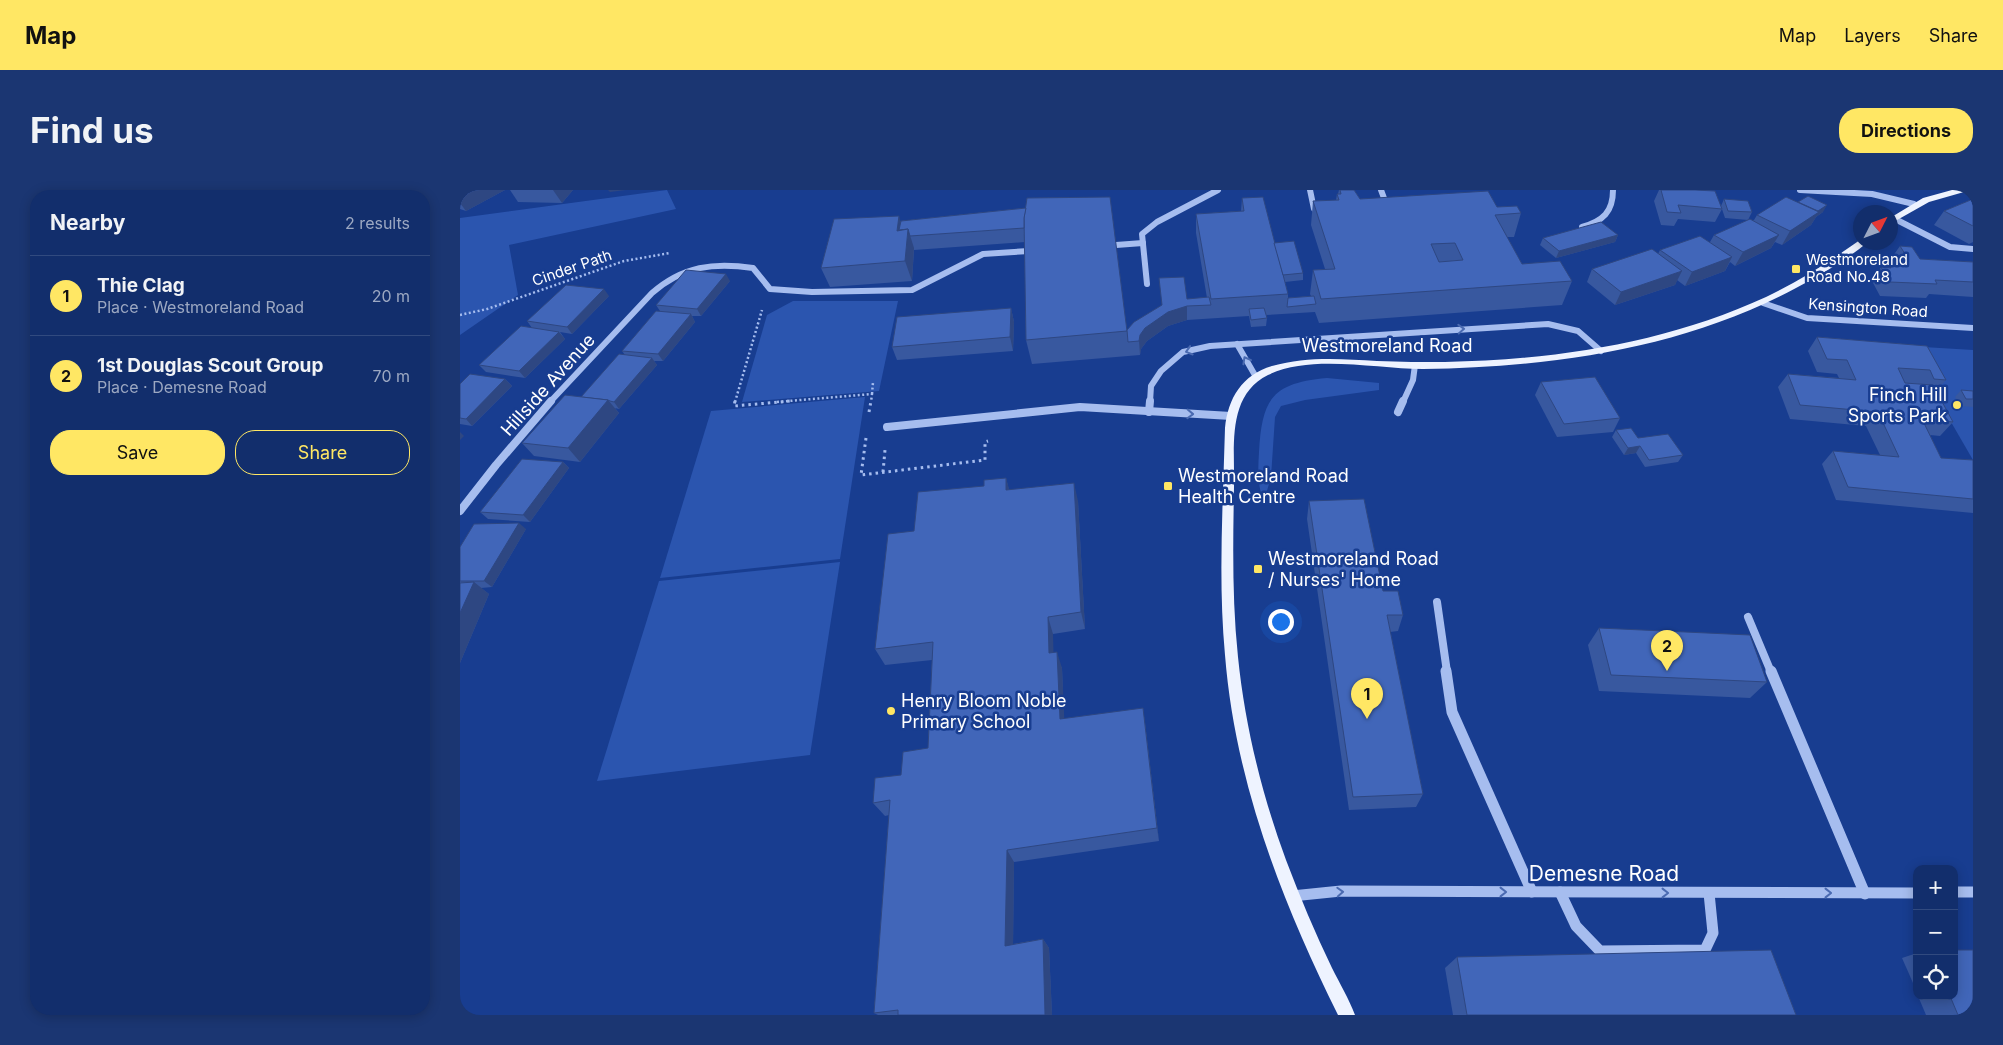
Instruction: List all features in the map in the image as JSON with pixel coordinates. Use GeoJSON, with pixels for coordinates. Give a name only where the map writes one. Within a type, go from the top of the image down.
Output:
{"type":"FeatureCollection","features":[{"type":"Feature","properties":{"kind":"main road"},"geometry":{"type":"LineString","coordinates":[[1898,216],[1914,204],[1947,193],[1967,190]]}},
{"type":"Feature","properties":{"kind":"main road","name":"Westmoreland Road"},"geometry":{"type":"LineString","coordinates":[[1347,1015],[1324,969],[1292,896],[1269,832],[1253,774],[1235,688],[1228,569],[1231,416],[1238,395],[1256,377],[1291,364],[1345,361],[1415,365],[1474,365],[1538,360],[1601,351],[1714,322],[1764,303],[1854,250]]}},
{"type":"Feature","properties":{"kind":"street"},"geometry":{"type":"LineString","coordinates":[[1147,284],[1142,234],[1157,222],[1218,190]]}},
{"type":"Feature","properties":{"kind":"street"},"geometry":{"type":"LineString","coordinates":[[1310,190],[1314,210]]}},
{"type":"Feature","properties":{"kind":"street"},"geometry":{"type":"LineString","coordinates":[[1382,190],[1389,211]]}},
{"type":"Feature","properties":{"kind":"street"},"geometry":{"type":"LineString","coordinates":[[1576,229],[1603,220],[1613,204],[1613,190]]}},
{"type":"Feature","properties":{"kind":"street"},"geometry":{"type":"LineString","coordinates":[[1800,190],[1880,193],[1901,198],[1914,204]]}},
{"type":"Feature","properties":{"kind":"street"},"geometry":{"type":"LineString","coordinates":[[1898,222],[1950,247],[1973,249]]}},
{"type":"Feature","properties":{"kind":"street"},"geometry":{"type":"LineString","coordinates":[[1116,245],[1143,243]]}},
{"type":"Feature","properties":{"kind":"street"},"geometry":{"type":"LineString","coordinates":[[770,289],[812,292],[912,290],[983,254],[1029,251]]}},
{"type":"Feature","properties":{"kind":"street","name":"Hillside Avenue"},"geometry":{"type":"LineString","coordinates":[[460,511],[511,447],[589,360],[664,284],[678,274]]}},
{"type":"Feature","properties":{"kind":"street","name":"Kensington Road"},"geometry":{"type":"LineString","coordinates":[[1764,303],[1807,318],[1973,328]]}},
{"type":"Feature","properties":{"kind":"street"},"geometry":{"type":"LineString","coordinates":[[1149,412],[1151,386],[1161,371],[1184,352],[1237,344],[1548,324],[1570,326],[1588,337],[1601,351]]}},
{"type":"Feature","properties":{"kind":"street"},"geometry":{"type":"LineString","coordinates":[[1237,344],[1256,377]]}},
{"type":"Feature","properties":{"kind":"street"},"geometry":{"type":"LineString","coordinates":[[1398,412],[1413,380],[1415,365]]}},
{"type":"Feature","properties":{"kind":"street"},"geometry":{"type":"LineString","coordinates":[[887,427],[1080,407],[1231,416]]}},
{"type":"Feature","properties":{"kind":"street"},"geometry":{"type":"LineString","coordinates":[[1437,602],[1452,712],[1532,892]]}},
{"type":"Feature","properties":{"kind":"street"},"geometry":{"type":"LineString","coordinates":[[1748,617],[1865,894]]}},
{"type":"Feature","properties":{"kind":"street","name":"Demesne Road"},"geometry":{"type":"LineString","coordinates":[[1292,896],[1340,891],[1913,893]]}},
{"type":"Feature","properties":{"kind":"street"},"geometry":{"type":"LineString","coordinates":[[1560,892],[1576,926],[1600,952],[1705,950],[1713,933],[1709,893]]}},
{"type":"Feature","properties":{"kind":"street"},"geometry":{"type":"LineString","coordinates":[[1958,892],[1973,892]]}},
{"type":"Feature","properties":{"kind":"lane"},"geometry":{"type":"LineString","coordinates":[[678,274],[718,262],[753,268],[770,289]]}},
{"type":"Feature","properties":{"kind":"path","name":"Cinder Path"},"geometry":{"type":"LineString","coordinates":[[460,315],[624,261],[670,253],[678,274]]}},
{"type":"Feature","properties":{"kind":"path"},"geometry":{"type":"LineString","coordinates":[[770,289],[761,304],[762,309],[734,406],[872,394]]}},
{"type":"Feature","properties":{"kind":"path"},"geometry":{"type":"LineString","coordinates":[[868,421],[873,382]]}},
{"type":"Feature","properties":{"kind":"path"},"geometry":{"type":"LineString","coordinates":[[867,430],[861,475],[984,460],[985,442],[994,441]]}},
{"type":"Feature","properties":{"kind":"shaded area"},"geometry":{"type":"Polygon","coordinates":[[[667,190],[676,209],[509,245],[518,295],[460,335],[460,218],[667,190]]]}},
{"type":"Feature","properties":{"kind":"shaded area"},"geometry":{"type":"Polygon","coordinates":[[[793,301],[898,301],[879,391],[742,402],[767,315],[793,301]]]}},
{"type":"Feature","properties":{"kind":"shaded area","name":"Finch Hill Sports Park"},"geometry":{"type":"Polygon","coordinates":[[[1907,346],[1973,350],[1973,460],[1907,346]]]}},
{"type":"Feature","properties":{"kind":"shaded area"},"geometry":{"type":"Polygon","coordinates":[[[1327,378],[1379,383],[1379,390],[1305,400],[1281,406],[1275,417],[1271,477],[1264,501],[1259,483],[1258,465],[1263,419],[1267,407],[1282,390],[1294,384],[1327,378]]]}},
{"type":"Feature","properties":{"kind":"shaded area"},"geometry":{"type":"Polygon","coordinates":[[[865,397],[840,559],[660,578],[711,411],[865,397]]]}},
{"type":"Feature","properties":{"kind":"shaded area"},"geometry":{"type":"Polygon","coordinates":[[[840,562],[810,755],[597,781],[659,581],[840,562]]]}},
{"type":"Feature","properties":{"kind":"building"},"geometry":{"type":"Polygon","coordinates":[[[460,190],[470,190],[460,195],[460,190]]]}},
{"type":"Feature","properties":{"kind":"building"},"geometry":{"type":"Polygon","coordinates":[[[1340,190],[1354,190],[1360,199],[1488,191],[1497,207],[1517,206],[1521,213],[1495,215],[1522,264],[1560,261],[1572,281],[1321,299],[1313,270],[1335,269],[1313,201],[1339,200],[1337,194],[1341,194],[1340,190]],[[1455,243],[1431,244],[1439,262],[1463,260],[1455,243]]]}},
{"type":"Feature","properties":{"kind":"building"},"geometry":{"type":"Polygon","coordinates":[[[1661,190],[1715,191],[1722,209],[1678,205],[1681,213],[1667,212],[1661,190]]]}},
{"type":"Feature","properties":{"kind":"building"},"geometry":{"type":"Polygon","coordinates":[[[1808,196],[1827,205],[1818,211],[1798,202],[1808,196]]]}},
{"type":"Feature","properties":{"kind":"building"},"geometry":{"type":"Polygon","coordinates":[[[1110,197],[1127,331],[1026,340],[1024,218],[1027,198],[1110,197]]]}},
{"type":"Feature","properties":{"kind":"building"},"geometry":{"type":"Polygon","coordinates":[[[1263,197],[1288,294],[1211,299],[1196,214],[1244,211],[1242,198],[1263,197]]]}},
{"type":"Feature","properties":{"kind":"building"},"geometry":{"type":"Polygon","coordinates":[[[1786,197],[1819,212],[1790,231],[1757,215],[1786,197]]]}},
{"type":"Feature","properties":{"kind":"building"},"geometry":{"type":"Polygon","coordinates":[[[1724,199],[1748,201],[1752,212],[1728,211],[1724,199]]]}},
{"type":"Feature","properties":{"kind":"building"},"geometry":{"type":"Polygon","coordinates":[[[1973,199],[1973,226],[1944,211],[1973,199]]]}},
{"type":"Feature","properties":{"kind":"building"},"geometry":{"type":"Polygon","coordinates":[[[1026,208],[1024,228],[910,236],[908,229],[899,230],[901,221],[1026,208]]]}},
{"type":"Feature","properties":{"kind":"building"},"geometry":{"type":"Polygon","coordinates":[[[899,216],[897,231],[908,229],[905,261],[821,268],[834,219],[899,216]]]}},
{"type":"Feature","properties":{"kind":"building"},"geometry":{"type":"Polygon","coordinates":[[[1750,219],[1779,235],[1743,252],[1714,235],[1750,219]]]}},
{"type":"Feature","properties":{"kind":"building"},"geometry":{"type":"Polygon","coordinates":[[[1601,222],[1618,235],[1559,251],[1543,238],[1601,222]]]}},
{"type":"Feature","properties":{"kind":"building"},"geometry":{"type":"Polygon","coordinates":[[[1700,236],[1732,257],[1692,272],[1660,250],[1700,236]]]}},
{"type":"Feature","properties":{"kind":"building"},"geometry":{"type":"Polygon","coordinates":[[[1294,241],[1303,273],[1283,275],[1274,243],[1294,241]]]}},
{"type":"Feature","properties":{"kind":"building"},"geometry":{"type":"Polygon","coordinates":[[[1900,246],[1912,247],[1920,259],[1973,262],[1973,282],[1935,280],[1937,284],[1890,282],[1881,267],[1891,268],[1887,262],[1899,263],[1895,256],[1907,257],[1900,246]]]}},
{"type":"Feature","properties":{"kind":"building"},"geometry":{"type":"Polygon","coordinates":[[[1652,249],[1682,271],[1621,292],[1592,269],[1652,249]]]}},
{"type":"Feature","properties":{"kind":"building"},"geometry":{"type":"Polygon","coordinates":[[[686,270],[726,274],[697,309],[656,305],[686,270]]]}},
{"type":"Feature","properties":{"kind":"building"},"geometry":{"type":"Polygon","coordinates":[[[1184,277],[1187,299],[1209,297],[1211,305],[1187,306],[1168,312],[1145,328],[1140,335],[1139,341],[1128,342],[1127,330],[1134,322],[1162,305],[1159,278],[1184,277]]]}},
{"type":"Feature","properties":{"kind":"building"},"geometry":{"type":"Polygon","coordinates":[[[566,285],[604,289],[567,327],[527,321],[566,285]]]}},
{"type":"Feature","properties":{"kind":"building"},"geometry":{"type":"Polygon","coordinates":[[[1314,296],[1316,304],[1287,307],[1288,298],[1314,296]]]}},
{"type":"Feature","properties":{"kind":"building"},"geometry":{"type":"Polygon","coordinates":[[[1011,308],[1010,337],[892,347],[897,317],[1011,308]]]}},
{"type":"Feature","properties":{"kind":"building"},"geometry":{"type":"Polygon","coordinates":[[[1264,308],[1267,318],[1251,320],[1249,309],[1264,308]]]}},
{"type":"Feature","properties":{"kind":"building"},"geometry":{"type":"Polygon","coordinates":[[[656,311],[691,314],[658,354],[622,351],[656,311]]]}},
{"type":"Feature","properties":{"kind":"building"},"geometry":{"type":"Polygon","coordinates":[[[521,326],[559,332],[519,371],[479,365],[521,326]]]}},
{"type":"Feature","properties":{"kind":"building"},"geometry":{"type":"Polygon","coordinates":[[[1817,337],[1927,346],[1946,380],[1934,379],[1930,370],[1898,368],[1905,383],[1933,385],[1953,422],[1922,419],[1941,458],[1973,460],[1973,499],[1848,487],[1833,451],[1899,457],[1878,412],[1800,405],[1788,374],[1856,380],[1847,360],[1827,359],[1817,337]]]}},
{"type":"Feature","properties":{"kind":"building"},"geometry":{"type":"Polygon","coordinates":[[[619,354],[652,358],[614,402],[581,397],[619,354]]]}},
{"type":"Feature","properties":{"kind":"building"},"geometry":{"type":"Polygon","coordinates":[[[470,374],[505,379],[466,419],[460,418],[460,384],[470,374]]]}},
{"type":"Feature","properties":{"kind":"building"},"geometry":{"type":"Polygon","coordinates":[[[1595,377],[1620,418],[1564,424],[1541,382],[1595,377]]]}},
{"type":"Feature","properties":{"kind":"building"},"geometry":{"type":"Polygon","coordinates":[[[1961,390],[1973,391],[1973,399],[1966,399],[1961,390]]]}},
{"type":"Feature","properties":{"kind":"building"},"geometry":{"type":"Polygon","coordinates":[[[565,395],[608,400],[568,448],[522,443],[565,395]]]}},
{"type":"Feature","properties":{"kind":"building"},"geometry":{"type":"Polygon","coordinates":[[[1631,428],[1638,438],[1668,434],[1683,455],[1649,460],[1640,446],[1628,448],[1616,430],[1631,428]]]}},
{"type":"Feature","properties":{"kind":"building"},"geometry":{"type":"Polygon","coordinates":[[[522,459],[563,462],[523,515],[480,512],[522,459]]]}},
{"type":"Feature","properties":{"kind":"building"},"geometry":{"type":"Polygon","coordinates":[[[1006,478],[1006,490],[1074,483],[1081,612],[1048,617],[1049,653],[1057,652],[1060,719],[1143,708],[1157,828],[1007,850],[1005,946],[1043,939],[1045,1015],[898,1015],[898,1010],[874,1013],[890,800],[873,803],[875,778],[901,775],[903,752],[928,748],[933,642],[875,649],[888,534],[914,531],[918,492],[984,486],[984,480],[1006,478]]]}},
{"type":"Feature","properties":{"kind":"building"},"geometry":{"type":"Polygon","coordinates":[[[1364,499],[1383,591],[1398,591],[1403,615],[1387,615],[1423,794],[1353,797],[1309,501],[1364,499]]]}},
{"type":"Feature","properties":{"kind":"building"},"geometry":{"type":"Polygon","coordinates":[[[519,523],[484,581],[460,581],[460,547],[474,524],[519,523]]]}},
{"type":"Feature","properties":{"kind":"building"},"geometry":{"type":"Polygon","coordinates":[[[474,582],[460,613],[460,583],[474,582]]]}},
{"type":"Feature","properties":{"kind":"building"},"geometry":{"type":"Polygon","coordinates":[[[1599,628],[1750,635],[1767,682],[1611,675],[1599,628]]]}},
{"type":"Feature","properties":{"kind":"building"},"geometry":{"type":"Polygon","coordinates":[[[1771,950],[1796,1015],[1467,1015],[1457,957],[1771,950]]]}},
{"type":"Feature","properties":{"kind":"building"},"geometry":{"type":"Polygon","coordinates":[[[1958,950],[1973,950],[1973,1015],[1958,1015],[1952,1000],[1958,1000],[1958,950]]]}},
{"type":"Feature","properties":{"kind":"place","name":"Westmoreland Road No.48"},"geometry":{"type":"Point","coordinates":[1796,269]}},
{"type":"Feature","properties":{"kind":"place","name":"Finch Hill Sports Park"},"geometry":{"type":"Point","coordinates":[1957,405]}},
{"type":"Feature","properties":{"kind":"place","name":"Westmoreland Road Health Centre"},"geometry":{"type":"Point","coordinates":[1168,486]}},
{"type":"Feature","properties":{"kind":"place","name":"Westmoreland Road / Nurses' Home"},"geometry":{"type":"Point","coordinates":[1258,569]}},
{"type":"Feature","properties":{"kind":"place","name":"1st Douglas Scout Group"},"geometry":{"type":"Point","coordinates":[1667,671]}},
{"type":"Feature","properties":{"kind":"place","name":"Henry Bloom Noble Primary School"},"geometry":{"type":"Point","coordinates":[891,711]}},
{"type":"Feature","properties":{"kind":"place","name":"Thie Clag"},"geometry":{"type":"Point","coordinates":[1367,719]}}]}
